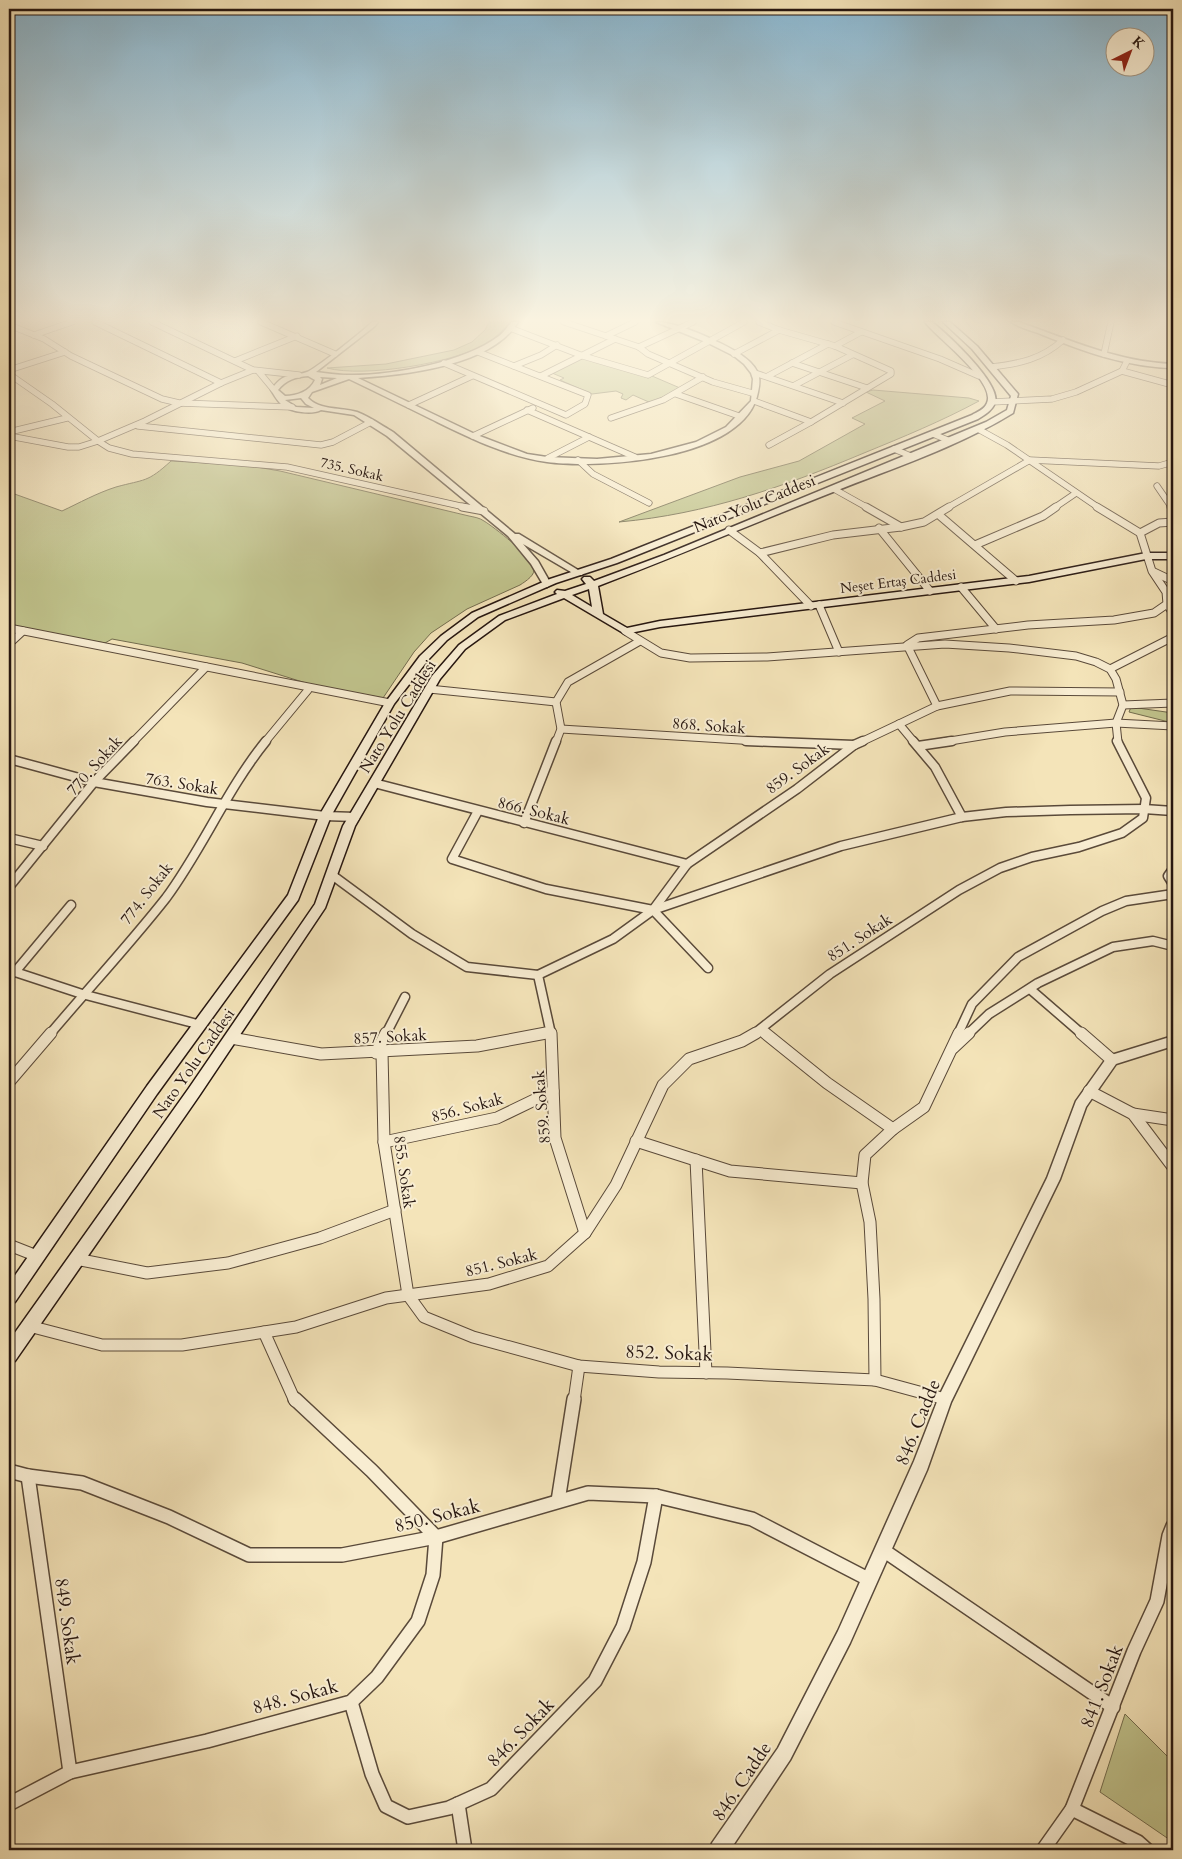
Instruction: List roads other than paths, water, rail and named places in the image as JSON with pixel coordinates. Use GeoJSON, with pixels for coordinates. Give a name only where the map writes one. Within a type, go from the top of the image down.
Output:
{"type":"FeatureCollection","features":[{"type":"Feature","properties":{"kind":"main road"},"geometry":{"type":"LineString","coordinates":[[9,1297],[152,1090],[294,897],[325,816],[390,703],[424,658],[444,638],[475,614],[547,584],[766,501],[975,417],[988,409]]}},
{"type":"Feature","properties":{"kind":"main road","name":"Nato Yolu Caddesi"},"geometry":{"type":"LineString","coordinates":[[9,1355],[321,905],[354,817],[429,689],[462,646],[502,618],[666,557],[913,457],[978,429],[1011,409]]}},
{"type":"Feature","properties":{"kind":"main road","name":"Neşet Ertaş Caddesi"},"geometry":{"type":"LineString","coordinates":[[625,631],[660,624],[1016,580],[1146,556],[1173,556]]}},
{"type":"Feature","properties":{"kind":"main road"},"geometry":{"type":"LineString","coordinates":[[579,573],[593,584],[598,614]]}},
{"type":"Feature","properties":{"kind":"main road"},"geometry":{"type":"LineString","coordinates":[[547,584],[625,631]]}},
{"type":"Feature","properties":{"kind":"street","name":"735. Sokak"},"geometry":{"type":"LineString","coordinates":[[57,409],[98,442],[109,448],[132,454],[287,467],[449,505],[484,511]]}},
{"type":"Feature","properties":{"kind":"street"},"geometry":{"type":"LineString","coordinates":[[9,434],[68,448],[79,447],[98,442],[167,409]]}},
{"type":"Feature","properties":{"kind":"street"},"geometry":{"type":"LineString","coordinates":[[315,409],[354,413],[390,434],[511,534],[535,563],[547,584]]}},
{"type":"Feature","properties":{"kind":"street"},"geometry":{"type":"LineString","coordinates":[[328,409],[332,410]]}},
{"type":"Feature","properties":{"kind":"street"},"geometry":{"type":"LineString","coordinates":[[417,409],[473,436],[526,456],[578,460],[618,460],[674,452],[703,442],[730,427],[747,409]]}},
{"type":"Feature","properties":{"kind":"street"},"geometry":{"type":"LineString","coordinates":[[551,409],[566,415],[577,409]]}},
{"type":"Feature","properties":{"kind":"street"},"geometry":{"type":"LineString","coordinates":[[611,418],[624,410],[631,409]]}},
{"type":"Feature","properties":{"kind":"street"},"geometry":{"type":"LineString","coordinates":[[718,409],[739,416]]}},
{"type":"Feature","properties":{"kind":"street"},"geometry":{"type":"LineString","coordinates":[[780,409],[811,422]]}},
{"type":"Feature","properties":{"kind":"street"},"geometry":{"type":"LineString","coordinates":[[769,445],[833,409]]}},
{"type":"Feature","properties":{"kind":"street"},"geometry":{"type":"LineString","coordinates":[[473,436],[528,410],[635,457]]}},
{"type":"Feature","properties":{"kind":"street"},"geometry":{"type":"LineString","coordinates":[[9,434],[67,418]]}},
{"type":"Feature","properties":{"kind":"street"},"geometry":{"type":"LineString","coordinates":[[135,425],[321,444],[333,442],[371,422]]}},
{"type":"Feature","properties":{"kind":"street"},"geometry":{"type":"LineString","coordinates":[[978,429],[1030,460],[1140,533],[1152,571],[1166,592],[1166,604],[1173,614]]}},
{"type":"Feature","properties":{"kind":"street"},"geometry":{"type":"LineString","coordinates":[[933,434],[950,441]]}},
{"type":"Feature","properties":{"kind":"street"},"geometry":{"type":"LineString","coordinates":[[548,458],[589,437]]}},
{"type":"Feature","properties":{"kind":"street"},"geometry":{"type":"LineString","coordinates":[[894,449],[913,457]]}},
{"type":"Feature","properties":{"kind":"street"},"geometry":{"type":"LineString","coordinates":[[578,460],[593,474],[649,503]]}},
{"type":"Feature","properties":{"kind":"street"},"geometry":{"type":"LineString","coordinates":[[760,553],[833,535],[879,528],[901,527],[924,522],[939,515],[1030,460],[1159,466],[1173,462]]}},
{"type":"Feature","properties":{"kind":"street"},"geometry":{"type":"LineString","coordinates":[[1157,486],[1173,510]]}},
{"type":"Feature","properties":{"kind":"street"},"geometry":{"type":"LineString","coordinates":[[834,489],[901,527]]}},
{"type":"Feature","properties":{"kind":"street"},"geometry":{"type":"LineString","coordinates":[[974,545],[1043,516],[1076,492]]}},
{"type":"Feature","properties":{"kind":"street"},"geometry":{"type":"LineString","coordinates":[[939,515],[1016,580]]}},
{"type":"Feature","properties":{"kind":"street"},"geometry":{"type":"LineString","coordinates":[[1140,533],[1159,523],[1173,522]]}},
{"type":"Feature","properties":{"kind":"street"},"geometry":{"type":"LineString","coordinates":[[879,528],[930,591]]}},
{"type":"Feature","properties":{"kind":"street"},"geometry":{"type":"LineString","coordinates":[[729,530],[760,553],[815,605],[839,652]]}},
{"type":"Feature","properties":{"kind":"street"},"geometry":{"type":"LineString","coordinates":[[511,534],[579,573]]}},
{"type":"Feature","properties":{"kind":"street"},"geometry":{"type":"LineString","coordinates":[[1152,571],[1173,581]]}},
{"type":"Feature","properties":{"kind":"street"},"geometry":{"type":"LineString","coordinates":[[961,587],[996,629]]}},
{"type":"Feature","properties":{"kind":"street"},"geometry":{"type":"LineString","coordinates":[[907,645],[918,638],[996,629],[1114,620],[1154,613],[1166,604]]}},
{"type":"Feature","properties":{"kind":"street"},"geometry":{"type":"LineString","coordinates":[[9,628],[206,667],[308,690],[390,703]]}},
{"type":"Feature","properties":{"kind":"street"},"geometry":{"type":"LineString","coordinates":[[9,644],[23,631]]}},
{"type":"Feature","properties":{"kind":"street"},"geometry":{"type":"LineString","coordinates":[[625,631],[660,652],[690,658],[839,652],[907,645],[945,644],[1009,648],[1076,656],[1096,662],[1110,670],[1116,679],[1123,704],[1116,723],[1117,740],[1146,798],[1144,809]]}},
{"type":"Feature","properties":{"kind":"street"},"geometry":{"type":"LineString","coordinates":[[1110,670],[1173,637]]}},
{"type":"Feature","properties":{"kind":"street"},"geometry":{"type":"LineString","coordinates":[[524,823],[561,729],[556,702],[568,682],[640,641]]}},
{"type":"Feature","properties":{"kind":"street"},"geometry":{"type":"LineString","coordinates":[[907,645],[937,706]]}},
{"type":"Feature","properties":{"kind":"street","name":"770. Sokak"},"geometry":{"type":"LineString","coordinates":[[9,887],[94,782],[206,667]]}},
{"type":"Feature","properties":{"kind":"street"},"geometry":{"type":"LineString","coordinates":[[429,689],[556,702]]}},
{"type":"Feature","properties":{"kind":"street","name":"774. Sokak"},"geometry":{"type":"LineString","coordinates":[[9,1082],[166,897],[204,839],[223,803],[262,746],[308,690]]}},
{"type":"Feature","properties":{"kind":"street","name":"859. Sokak"},"geometry":{"type":"LineString","coordinates":[[585,1233],[555,1138],[551,1032],[538,976],[613,939],[653,910],[687,864],[797,789],[854,745],[937,706],[1010,691],[1120,692]]}},
{"type":"Feature","properties":{"kind":"street"},"geometry":{"type":"LineString","coordinates":[[1123,704],[1173,703]]}},
{"type":"Feature","properties":{"kind":"street"},"geometry":{"type":"LineString","coordinates":[[918,746],[1005,732],[1116,723],[1173,726]]}},
{"type":"Feature","properties":{"kind":"street"},"geometry":{"type":"LineString","coordinates":[[899,724],[935,767],[962,817]]}},
{"type":"Feature","properties":{"kind":"street","name":"868. Sokak"},"geometry":{"type":"LineString","coordinates":[[561,729],[753,741],[854,745]]}},
{"type":"Feature","properties":{"kind":"street","name":"763. Sokak"},"geometry":{"type":"LineString","coordinates":[[9,758],[94,782],[207,802],[325,816],[354,817]]}},
{"type":"Feature","properties":{"kind":"street","name":"866. Sokak"},"geometry":{"type":"LineString","coordinates":[[374,783],[687,864]]}},
{"type":"Feature","properties":{"kind":"street"},"geometry":{"type":"LineString","coordinates":[[478,811],[452,859],[546,889],[653,910],[841,846],[962,817],[1006,812],[1144,809],[1173,811]]}},
{"type":"Feature","properties":{"kind":"street","name":"851. Sokak"},"geometry":{"type":"LineString","coordinates":[[29,1326],[102,1345],[182,1345],[296,1327],[386,1298],[489,1284],[548,1266],[585,1233],[616,1185],[662,1085],[689,1059],[742,1041],[761,1030],[830,974],[959,890],[1000,868],[1032,857],[1079,847],[1122,833],[1143,818],[1144,809]]}},
{"type":"Feature","properties":{"kind":"street"},"geometry":{"type":"LineString","coordinates":[[9,838],[43,846]]}},
{"type":"Feature","properties":{"kind":"street"},"geometry":{"type":"LineString","coordinates":[[1173,869],[1168,876],[1173,884]]}},
{"type":"Feature","properties":{"kind":"street"},"geometry":{"type":"LineString","coordinates":[[332,875],[412,934],[467,967],[538,976]]}},
{"type":"Feature","properties":{"kind":"street"},"geometry":{"type":"LineString","coordinates":[[875,1380],[874,1298],[870,1222],[862,1183],[865,1155],[893,1129],[924,1107],[972,1004],[1018,957],[1102,911],[1126,901],[1173,894]]}},
{"type":"Feature","properties":{"kind":"street"},"geometry":{"type":"LineString","coordinates":[[71,905],[12,971],[82,994],[201,1025]]}},
{"type":"Feature","properties":{"kind":"street"},"geometry":{"type":"LineString","coordinates":[[653,910],[708,968]]}},
{"type":"Feature","properties":{"kind":"street"},"geometry":{"type":"LineString","coordinates":[[948,1053],[989,1014],[1030,988],[1113,947],[1153,941],[1173,946]]}},
{"type":"Feature","properties":{"kind":"street"},"geometry":{"type":"LineString","coordinates":[[1030,988],[1112,1060],[1173,1041]]}},
{"type":"Feature","properties":{"kind":"street"},"geometry":{"type":"LineString","coordinates":[[379,1052],[406,997]]}},
{"type":"Feature","properties":{"kind":"street"},"geometry":{"type":"LineString","coordinates":[[761,1030],[827,1083],[880,1118],[893,1129]]}},
{"type":"Feature","properties":{"kind":"street","name":"857. Sokak"},"geometry":{"type":"LineString","coordinates":[[230,1038],[321,1054],[477,1046],[551,1032]]}},
{"type":"Feature","properties":{"kind":"street","name":"855. Sokak"},"geometry":{"type":"LineString","coordinates":[[379,1052],[384,1142],[408,1295]]}},
{"type":"Feature","properties":{"kind":"street","name":"846. Cadde"},"geometry":{"type":"LineString","coordinates":[[719,1850],[784,1754],[844,1637],[921,1464],[945,1399],[1054,1178],[1080,1105],[1112,1060]]}},
{"type":"Feature","properties":{"kind":"street","name":"856. Sokak"},"geometry":{"type":"LineString","coordinates":[[384,1142],[498,1118],[553,1091]]}},
{"type":"Feature","properties":{"kind":"street"},"geometry":{"type":"LineString","coordinates":[[1090,1091],[1133,1114],[1173,1120]]}},
{"type":"Feature","properties":{"kind":"street"},"geometry":{"type":"LineString","coordinates":[[1133,1114],[1173,1167]]}},
{"type":"Feature","properties":{"kind":"street"},"geometry":{"type":"LineString","coordinates":[[636,1141],[730,1171],[862,1183]]}},
{"type":"Feature","properties":{"kind":"street"},"geometry":{"type":"LineString","coordinates":[[696,1160],[706,1373]]}},
{"type":"Feature","properties":{"kind":"street"},"geometry":{"type":"LineString","coordinates":[[76,1259],[148,1273],[228,1263],[320,1238],[395,1210]]}},
{"type":"Feature","properties":{"kind":"street"},"geometry":{"type":"LineString","coordinates":[[9,1244],[37,1256]]}},
{"type":"Feature","properties":{"kind":"street","name":"852. Sokak"},"geometry":{"type":"LineString","coordinates":[[408,1295],[424,1317],[473,1337],[579,1366],[659,1372],[875,1380],[945,1399]]}},
{"type":"Feature","properties":{"kind":"street"},"geometry":{"type":"LineString","coordinates":[[264,1332],[296,1402],[372,1471],[436,1537]]}},
{"type":"Feature","properties":{"kind":"street"},"geometry":{"type":"LineString","coordinates":[[558,1501],[579,1366]]}},
{"type":"Feature","properties":{"kind":"street","name":"850. Sokak"},"geometry":{"type":"LineString","coordinates":[[9,1471],[28,1476],[82,1483],[169,1517],[249,1555],[342,1556],[436,1537],[588,1493],[656,1496],[752,1519],[870,1580]]}},
{"type":"Feature","properties":{"kind":"street","name":"849. Sokak"},"geometry":{"type":"LineString","coordinates":[[28,1476],[70,1772]]}},
{"type":"Feature","properties":{"kind":"street","name":"846. Sokak"},"geometry":{"type":"LineString","coordinates":[[351,1702],[372,1774],[386,1806],[408,1817],[449,1808],[491,1789],[595,1681],[626,1618],[644,1562],[656,1496]]}},
{"type":"Feature","properties":{"kind":"street","name":"841. Sokak"},"geometry":{"type":"LineString","coordinates":[[1043,1850],[1072,1808],[1134,1651],[1157,1601],[1169,1536],[1173,1526]]}},
{"type":"Feature","properties":{"kind":"street","name":"848. Sokak"},"geometry":{"type":"LineString","coordinates":[[9,1804],[70,1772],[207,1741],[351,1702],[377,1677],[418,1621],[433,1575],[436,1537]]}},
{"type":"Feature","properties":{"kind":"street"},"geometry":{"type":"LineString","coordinates":[[883,1550],[1113,1707]]}},
{"type":"Feature","properties":{"kind":"street"},"geometry":{"type":"LineString","coordinates":[[458,1804],[465,1850]]}},
{"type":"Feature","properties":{"kind":"street"},"geometry":{"type":"LineString","coordinates":[[1072,1808],[1138,1842],[1147,1850]]}}]}
